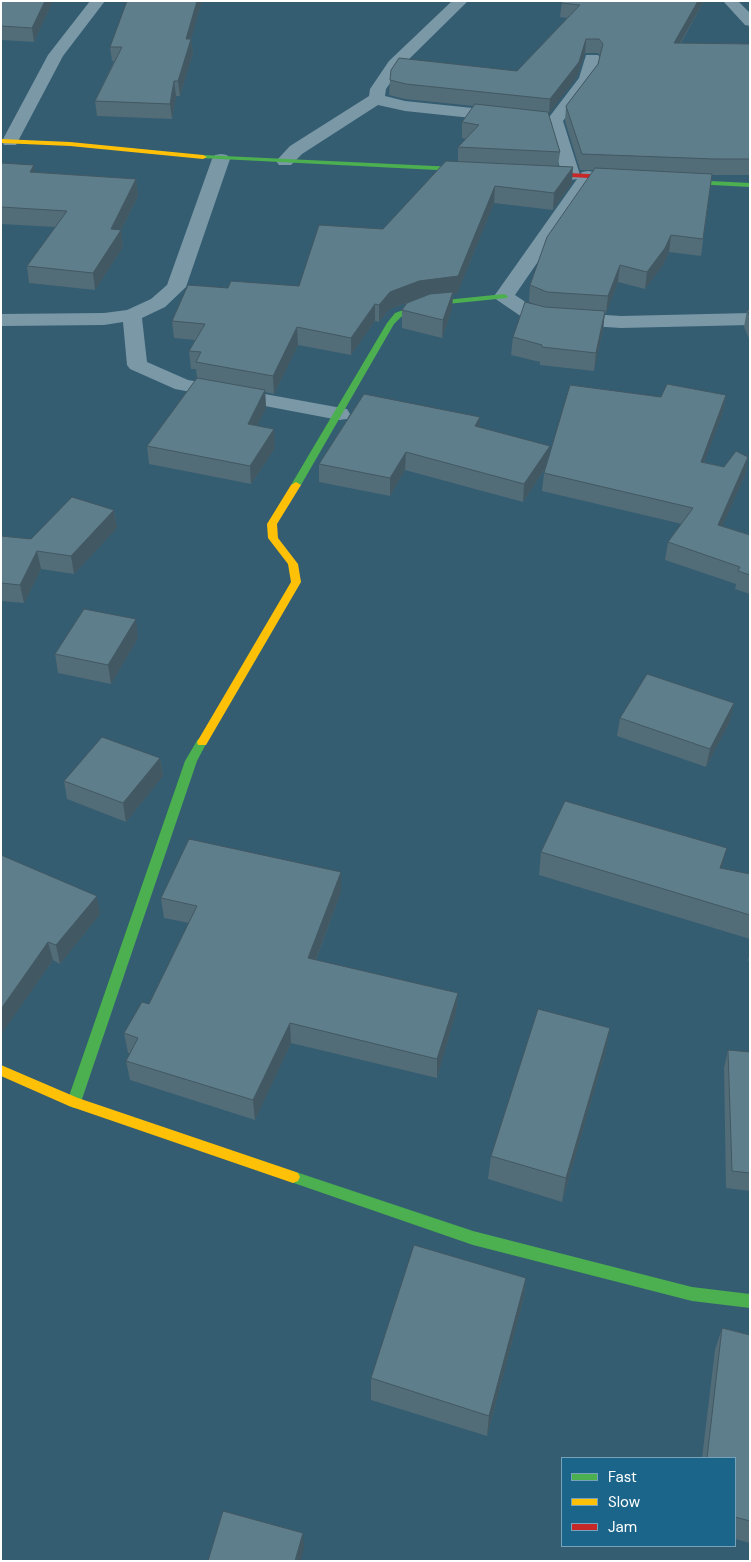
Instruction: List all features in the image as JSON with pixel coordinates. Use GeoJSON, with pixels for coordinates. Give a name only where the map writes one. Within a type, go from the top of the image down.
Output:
{"type":"FeatureCollection","features":[{"type":"Feature","properties":{"kind":"street"},"geometry":{"type":"LineString","coordinates":[[98,1],[56,55],[6,141],[221,158],[492,171]]}},
{"type":"Feature","properties":{"kind":"street"},"geometry":{"type":"LineString","coordinates":[[377,98],[378,89],[395,64],[461,1]]}},
{"type":"Feature","properties":{"kind":"street"},"geometry":{"type":"LineString","coordinates":[[730,1],[750,22]]}},
{"type":"Feature","properties":{"kind":"street"},"geometry":{"type":"LineString","coordinates":[[377,98],[390,104],[405,106],[540,122],[555,121],[587,78],[592,58]]}},
{"type":"Feature","properties":{"kind":"street"},"geometry":{"type":"LineString","coordinates":[[285,161],[296,150],[377,98]]}},
{"type":"Feature","properties":{"kind":"street"},"geometry":{"type":"LineString","coordinates":[[555,121],[580,175]]}},
{"type":"Feature","properties":{"kind":"street"},"geometry":{"type":"LineString","coordinates":[[1,320],[104,319],[132,315],[158,303],[176,287],[221,158]]}},
{"type":"Feature","properties":{"kind":"street"},"geometry":{"type":"LineString","coordinates":[[522,172],[635,179]]}},
{"type":"Feature","properties":{"kind":"street"},"geometry":{"type":"LineString","coordinates":[[504,296],[580,175]]}},
{"type":"Feature","properties":{"kind":"street"},"geometry":{"type":"LineString","coordinates":[[663,180],[750,185]]}},
{"type":"Feature","properties":{"kind":"street"},"geometry":{"type":"LineString","coordinates":[[74,1102],[191,761],[296,582],[293,564],[273,538],[272,524],[339,414],[391,323],[398,315],[426,304],[504,296],[529,313],[544,317],[620,322],[750,320]]}},
{"type":"Feature","properties":{"kind":"street"},"geometry":{"type":"LineString","coordinates":[[132,315],[137,365],[182,385],[339,414]]}},
{"type":"Feature","properties":{"kind":"street"},"geometry":{"type":"LineString","coordinates":[[1,1070],[74,1102],[473,1238],[692,1294],[750,1301]]}},
{"type":"Feature","properties":{"kind":"building"},"geometry":{"type":"Polygon","coordinates":[[[1,1],[45,1],[32,28],[1,26],[1,1]]]}},
{"type":"Feature","properties":{"kind":"building"},"geometry":{"type":"Polygon","coordinates":[[[127,1],[197,1],[186,39],[191,39],[178,81],[174,81],[170,104],[95,101],[122,47],[110,47],[127,1]]]}},
{"type":"Feature","properties":{"kind":"building"},"geometry":{"type":"Polygon","coordinates":[[[562,1],[698,1],[674,43],[750,44],[750,159],[582,154],[566,106],[598,64],[603,44],[599,39],[586,39],[579,62],[550,99],[406,84],[390,80],[391,70],[399,58],[517,71],[580,5],[561,3],[562,1]]]}},
{"type":"Feature","properties":{"kind":"building"},"geometry":{"type":"Polygon","coordinates":[[[475,104],[548,112],[560,152],[458,147],[479,125],[462,122],[475,104]]]}},
{"type":"Feature","properties":{"kind":"building"},"geometry":{"type":"Polygon","coordinates":[[[446,161],[573,167],[554,193],[495,186],[458,276],[419,281],[390,292],[379,305],[375,304],[351,338],[297,327],[273,376],[196,362],[201,352],[189,351],[205,324],[172,321],[188,285],[228,288],[231,281],[299,286],[319,225],[383,229],[446,161]]]}},
{"type":"Feature","properties":{"kind":"building"},"geometry":{"type":"Polygon","coordinates":[[[1,163],[34,165],[30,172],[136,179],[111,229],[121,230],[93,273],[27,266],[67,211],[1,207],[1,163]]]}},
{"type":"Feature","properties":{"kind":"building"},"geometry":{"type":"Polygon","coordinates":[[[595,168],[712,174],[703,239],[671,235],[665,248],[647,272],[620,265],[608,296],[547,292],[530,285],[547,237],[595,168]]]}},
{"type":"Feature","properties":{"kind":"building"},"geometry":{"type":"Polygon","coordinates":[[[453,292],[443,320],[402,310],[407,303],[430,294],[453,292]]]}},
{"type":"Feature","properties":{"kind":"building"},"geometry":{"type":"Polygon","coordinates":[[[525,302],[545,307],[605,311],[596,353],[542,347],[542,345],[513,337],[525,302]]]}},
{"type":"Feature","properties":{"kind":"building"},"geometry":{"type":"Polygon","coordinates":[[[197,378],[265,390],[248,424],[274,429],[250,466],[147,446],[197,378]]]}},
{"type":"Feature","properties":{"kind":"building"},"geometry":{"type":"Polygon","coordinates":[[[667,384],[726,395],[701,462],[724,467],[736,451],[748,457],[718,525],[750,535],[750,575],[738,571],[740,567],[668,542],[693,508],[544,473],[570,385],[661,397],[667,384]]]}},
{"type":"Feature","properties":{"kind":"building"},"geometry":{"type":"Polygon","coordinates":[[[364,394],[480,417],[475,426],[550,446],[524,484],[406,452],[390,478],[319,464],[364,394]]]}},
{"type":"Feature","properties":{"kind":"building"},"geometry":{"type":"Polygon","coordinates":[[[72,497],[114,510],[71,556],[37,551],[20,585],[1,583],[1,536],[31,539],[72,497]]]}},
{"type":"Feature","properties":{"kind":"building"},"geometry":{"type":"Polygon","coordinates":[[[84,609],[136,619],[108,665],[55,654],[84,609]]]}},
{"type":"Feature","properties":{"kind":"building"},"geometry":{"type":"Polygon","coordinates":[[[647,674],[734,703],[710,749],[620,718],[647,674]]]}},
{"type":"Feature","properties":{"kind":"building"},"geometry":{"type":"Polygon","coordinates":[[[102,737],[160,758],[123,803],[64,781],[102,737]]]}},
{"type":"Feature","properties":{"kind":"building"},"geometry":{"type":"Polygon","coordinates":[[[565,801],[727,848],[720,868],[750,874],[750,915],[541,852],[565,801]]]}},
{"type":"Feature","properties":{"kind":"building"},"geometry":{"type":"Polygon","coordinates":[[[189,839],[341,872],[308,958],[458,993],[437,1059],[290,1023],[253,1100],[126,1061],[138,1038],[124,1033],[142,1002],[149,1004],[197,906],[161,898],[189,839]]]}},
{"type":"Feature","properties":{"kind":"building"},"geometry":{"type":"Polygon","coordinates":[[[1,855],[97,896],[56,945],[48,942],[1,1009],[1,855]]]}},
{"type":"Feature","properties":{"kind":"building"},"geometry":{"type":"Polygon","coordinates":[[[538,1009],[610,1028],[566,1178],[491,1156],[538,1009]]]}},
{"type":"Feature","properties":{"kind":"building"},"geometry":{"type":"Polygon","coordinates":[[[728,1050],[750,1052],[750,1173],[732,1171],[728,1050]]]}},
{"type":"Feature","properties":{"kind":"building"},"geometry":{"type":"Polygon","coordinates":[[[414,1245],[526,1278],[489,1416],[371,1378],[414,1245]]]}},
{"type":"Feature","properties":{"kind":"building"},"geometry":{"type":"Polygon","coordinates":[[[722,1328],[750,1335],[750,1521],[736,1517],[736,1457],[707,1457],[722,1328]]]}},
{"type":"Feature","properties":{"kind":"building"},"geometry":{"type":"Polygon","coordinates":[[[223,1511],[303,1533],[295,1561],[208,1561],[223,1511]]]}},
{"type":"Feature","properties":{"kind":"traffic: fast"},"geometry":{"type":"LineString","coordinates":[[203,157],[476,170]]}},
{"type":"Feature","properties":{"kind":"traffic: fast"},"geometry":{"type":"LineString","coordinates":[[674,181],[750,185]]}},
{"type":"Feature","properties":{"kind":"traffic: fast"},"geometry":{"type":"LineString","coordinates":[[296,485],[391,323],[398,315],[426,304],[504,296]]}},
{"type":"Feature","properties":{"kind":"traffic: fast"},"geometry":{"type":"LineString","coordinates":[[74,1102],[191,761],[202,742]]}},
{"type":"Feature","properties":{"kind":"traffic: fast"},"geometry":{"type":"LineString","coordinates":[[293,1177],[473,1238],[692,1294],[750,1301]]}},
{"type":"Feature","properties":{"kind":"traffic: slow"},"geometry":{"type":"LineString","coordinates":[[1,141],[70,144],[203,157]]}},
{"type":"Feature","properties":{"kind":"traffic: slow"},"geometry":{"type":"LineString","coordinates":[[202,742],[296,582],[293,564],[273,538],[272,524],[296,485]]}},
{"type":"Feature","properties":{"kind":"traffic: slow"},"geometry":{"type":"LineString","coordinates":[[1,1070],[74,1102],[293,1177]]}},
{"type":"Feature","properties":{"kind":"traffic: jam"},"geometry":{"type":"LineString","coordinates":[[534,173],[626,178]]}}]}
